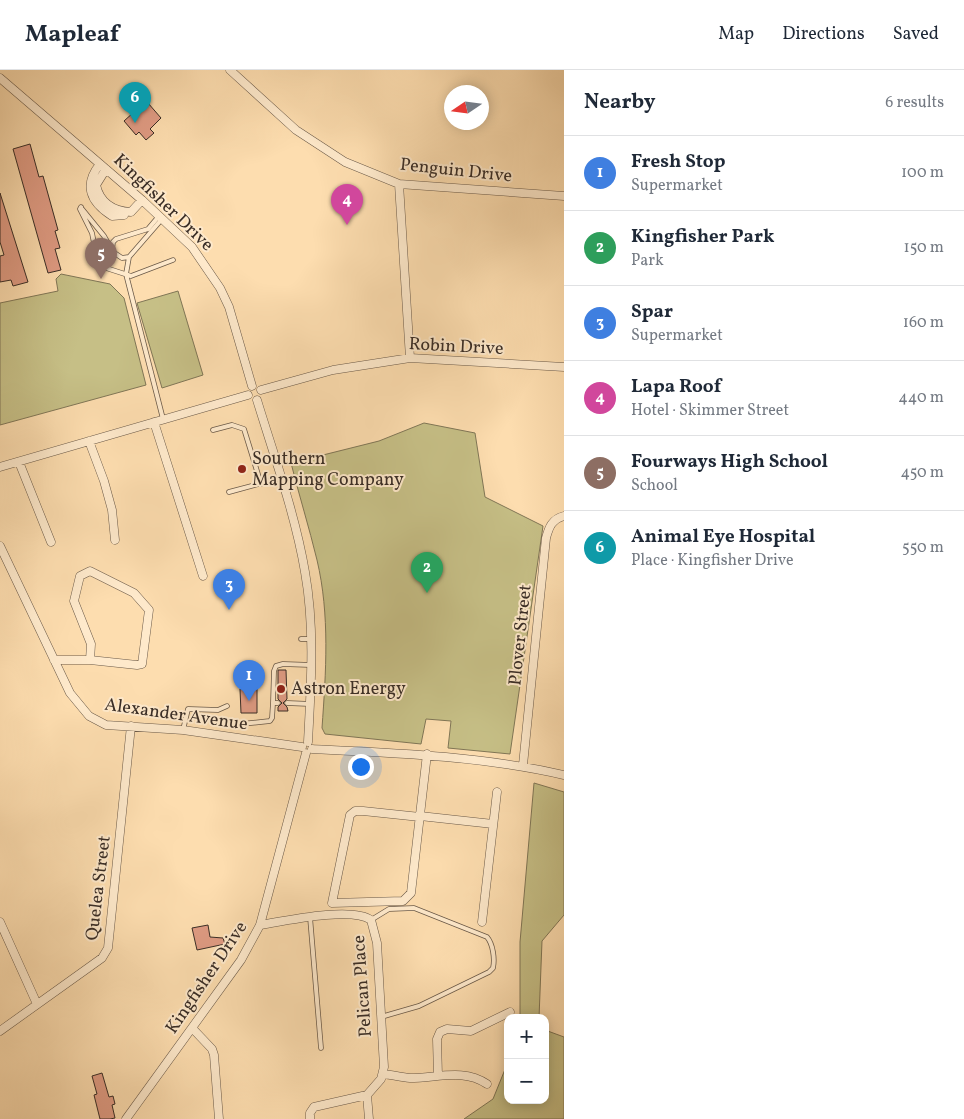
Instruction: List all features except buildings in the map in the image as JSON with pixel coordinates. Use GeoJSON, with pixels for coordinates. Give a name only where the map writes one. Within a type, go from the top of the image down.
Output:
{"type":"FeatureCollection","features":[{"type":"Feature","properties":{"kind":"street","name":"Penguin Drive"},"geometry":{"type":"LineString","coordinates":[[230,70],[296,130],[345,162],[399,184],[564,196]]}},
{"type":"Feature","properties":{"kind":"street","name":"Kingfisher Drive"},"geometry":{"type":"LineString","coordinates":[[0,78],[142,200],[192,247],[220,288],[229,307],[252,386]]}},
{"type":"Feature","properties":{"kind":"street"},"geometry":{"type":"LineString","coordinates":[[103,166],[91,175],[90,183],[94,199],[105,212],[112,216],[123,216],[131,212],[142,200]]}},
{"type":"Feature","properties":{"kind":"street"},"geometry":{"type":"LineString","coordinates":[[399,184],[410,358]]}},
{"type":"Feature","properties":{"kind":"street","name":"Robin Drive"},"geometry":{"type":"LineString","coordinates":[[261,390],[332,370],[410,358],[564,367]]}},
{"type":"Feature","properties":{"kind":"street"},"geometry":{"type":"LineString","coordinates":[[252,386],[257,386],[261,390],[261,396],[257,400],[250,399],[248,395],[248,390],[252,386]]}},
{"type":"Feature","properties":{"kind":"street"},"geometry":{"type":"LineString","coordinates":[[0,467],[248,395]]}},
{"type":"Feature","properties":{"kind":"street","name":"Kingfisher Drive"},"geometry":{"type":"LineString","coordinates":[[126,1119],[193,1029],[241,960],[260,925],[307,748],[312,639],[305,572],[294,522],[257,400]]}},
{"type":"Feature","properties":{"kind":"street"},"geometry":{"type":"LineString","coordinates":[[154,422],[203,576]]}},
{"type":"Feature","properties":{"kind":"street"},"geometry":{"type":"LineString","coordinates":[[89,441],[104,481],[112,510],[115,540]]}},
{"type":"Feature","properties":{"kind":"street"},"geometry":{"type":"LineString","coordinates":[[19,462],[51,542]]}},
{"type":"Feature","properties":{"kind":"street","name":"Plover Street"},"geometry":{"type":"LineString","coordinates":[[523,765],[546,538],[554,519],[564,516]]}},
{"type":"Feature","properties":{"kind":"street","name":"Alexander Avenue"},"geometry":{"type":"LineString","coordinates":[[0,546],[70,693],[89,716],[106,725],[184,730],[307,748],[427,754],[523,765],[564,775]]}},
{"type":"Feature","properties":{"kind":"street"},"geometry":{"type":"LineString","coordinates":[[54,660],[90,660],[142,664],[148,610],[134,593],[90,571],[80,576],[74,601],[91,644],[90,660]]}},
{"type":"Feature","properties":{"kind":"street","name":"Quelea Street"},"geometry":{"type":"LineString","coordinates":[[0,1030],[102,958],[108,948],[131,726]]}},
{"type":"Feature","properties":{"kind":"street"},"geometry":{"type":"LineString","coordinates":[[427,754],[420,816],[410,896],[403,901],[332,903],[350,815],[355,811],[420,816],[493,824]]}},
{"type":"Feature","properties":{"kind":"street"},"geometry":{"type":"LineString","coordinates":[[482,922],[497,792]]}},
{"type":"Feature","properties":{"kind":"street","name":"Pelican Place"},"geometry":{"type":"LineString","coordinates":[[260,925],[310,917],[355,915],[371,920],[377,943],[383,1074]]}},
{"type":"Feature","properties":{"kind":"street"},"geometry":{"type":"LineString","coordinates":[[0,922],[37,1004]]}},
{"type":"Feature","properties":{"kind":"street"},"geometry":{"type":"LineString","coordinates":[[438,1076],[437,1039],[440,1032],[447,1029],[471,1031],[510,1012]]}},
{"type":"Feature","properties":{"kind":"street"},"geometry":{"type":"LineString","coordinates":[[193,1029],[212,1049],[214,1055],[219,1119]]}},
{"type":"Feature","properties":{"kind":"street"},"geometry":{"type":"LineString","coordinates":[[310,1119],[310,1113],[314,1107],[366,1094],[378,1083],[383,1074],[412,1078],[473,1076],[487,1084]]}},
{"type":"Feature","properties":{"kind":"street"},"geometry":{"type":"LineString","coordinates":[[366,1094],[369,1119]]}},
{"type":"Feature","properties":{"kind":"lane"},"geometry":{"type":"LineString","coordinates":[[129,256],[122,258],[113,252],[81,207],[80,209],[92,233],[94,243],[92,258],[104,268],[135,275],[173,260]]}},
{"type":"Feature","properties":{"kind":"lane"},"geometry":{"type":"LineString","coordinates":[[113,252],[113,242],[116,239],[148,229],[161,217]]}},
{"type":"Feature","properties":{"kind":"lane"},"geometry":{"type":"LineString","coordinates":[[161,217],[129,256],[126,274],[163,419]]}},
{"type":"Feature","properties":{"kind":"lane"},"geometry":{"type":"LineString","coordinates":[[94,243],[107,242]]}},
{"type":"Feature","properties":{"kind":"lane"},"geometry":{"type":"LineString","coordinates":[[213,430],[232,425],[244,429],[261,484]]}},
{"type":"Feature","properties":{"kind":"lane"},"geometry":{"type":"LineString","coordinates":[[229,492],[281,478]]}},
{"type":"Feature","properties":{"kind":"lane"},"geometry":{"type":"LineString","coordinates":[[301,639],[312,639]]}},
{"type":"Feature","properties":{"kind":"lane"},"geometry":{"type":"LineString","coordinates":[[242,724],[270,721],[272,718],[275,703],[274,671],[276,666],[283,664],[311,665]]}},
{"type":"Feature","properties":{"kind":"lane"},"geometry":{"type":"LineString","coordinates":[[287,703],[310,704]]}},
{"type":"Feature","properties":{"kind":"lane"},"geometry":{"type":"LineString","coordinates":[[184,730],[188,709],[218,710],[227,706]]}},
{"type":"Feature","properties":{"kind":"lane"},"geometry":{"type":"LineString","coordinates":[[371,920],[389,909],[422,910],[487,937],[490,941],[494,963],[493,968],[488,972],[419,1006],[389,1016],[380,1016]]}},
{"type":"Feature","properties":{"kind":"lane"},"geometry":{"type":"LineString","coordinates":[[310,917],[320,1048]]}},
{"type":"Feature","properties":{"kind":"shaded area"},"geometry":{"type":"Polygon","coordinates":[[[61,274],[110,284],[124,298],[146,385],[0,425],[0,303],[58,291],[56,279],[61,274]]]}},
{"type":"Feature","properties":{"kind":"shaded area"},"geometry":{"type":"Polygon","coordinates":[[[178,291],[203,375],[162,388],[137,303],[178,291]]]}},
{"type":"Feature","properties":{"kind":"shaded area"},"geometry":{"type":"Polygon","coordinates":[[[424,423],[475,433],[485,497],[543,526],[510,754],[448,748],[451,721],[426,719],[421,744],[325,734],[322,728],[326,665],[324,602],[317,560],[291,463],[379,441],[424,423]]]}},
{"type":"Feature","properties":{"kind":"shaded area"},"geometry":{"type":"Polygon","coordinates":[[[534,783],[564,792],[564,915],[542,941],[539,1014],[520,1014],[520,942],[534,783]]]}},
{"type":"Feature","properties":{"kind":"shaded area"},"geometry":{"type":"Polygon","coordinates":[[[549,1031],[564,1037],[564,1119],[464,1119],[493,1099],[504,1072],[504,1104],[549,1104],[549,1031]]]}},
{"type":"Feature","properties":{"kind":"place","name":"Animal Eye Hospital"},"geometry":{"type":"Point","coordinates":[135,123]}},
{"type":"Feature","properties":{"kind":"place","name":"Lapa Roof"},"geometry":{"type":"Point","coordinates":[347,225]}},
{"type":"Feature","properties":{"kind":"place","name":"Fourways High School"},"geometry":{"type":"Point","coordinates":[101,279]}},
{"type":"Feature","properties":{"kind":"place","name":"Southern Mapping Company"},"geometry":{"type":"Point","coordinates":[242,469]}},
{"type":"Feature","properties":{"kind":"place","name":"Kingfisher Park"},"geometry":{"type":"Point","coordinates":[427,593]}},
{"type":"Feature","properties":{"kind":"place","name":"Spar"},"geometry":{"type":"Point","coordinates":[229,610]}},
{"type":"Feature","properties":{"kind":"place","name":"Astron Energy"},"geometry":{"type":"Point","coordinates":[281,689]}},
{"type":"Feature","properties":{"kind":"place","name":"Fresh Stop"},"geometry":{"type":"Point","coordinates":[249,701]}}]}
